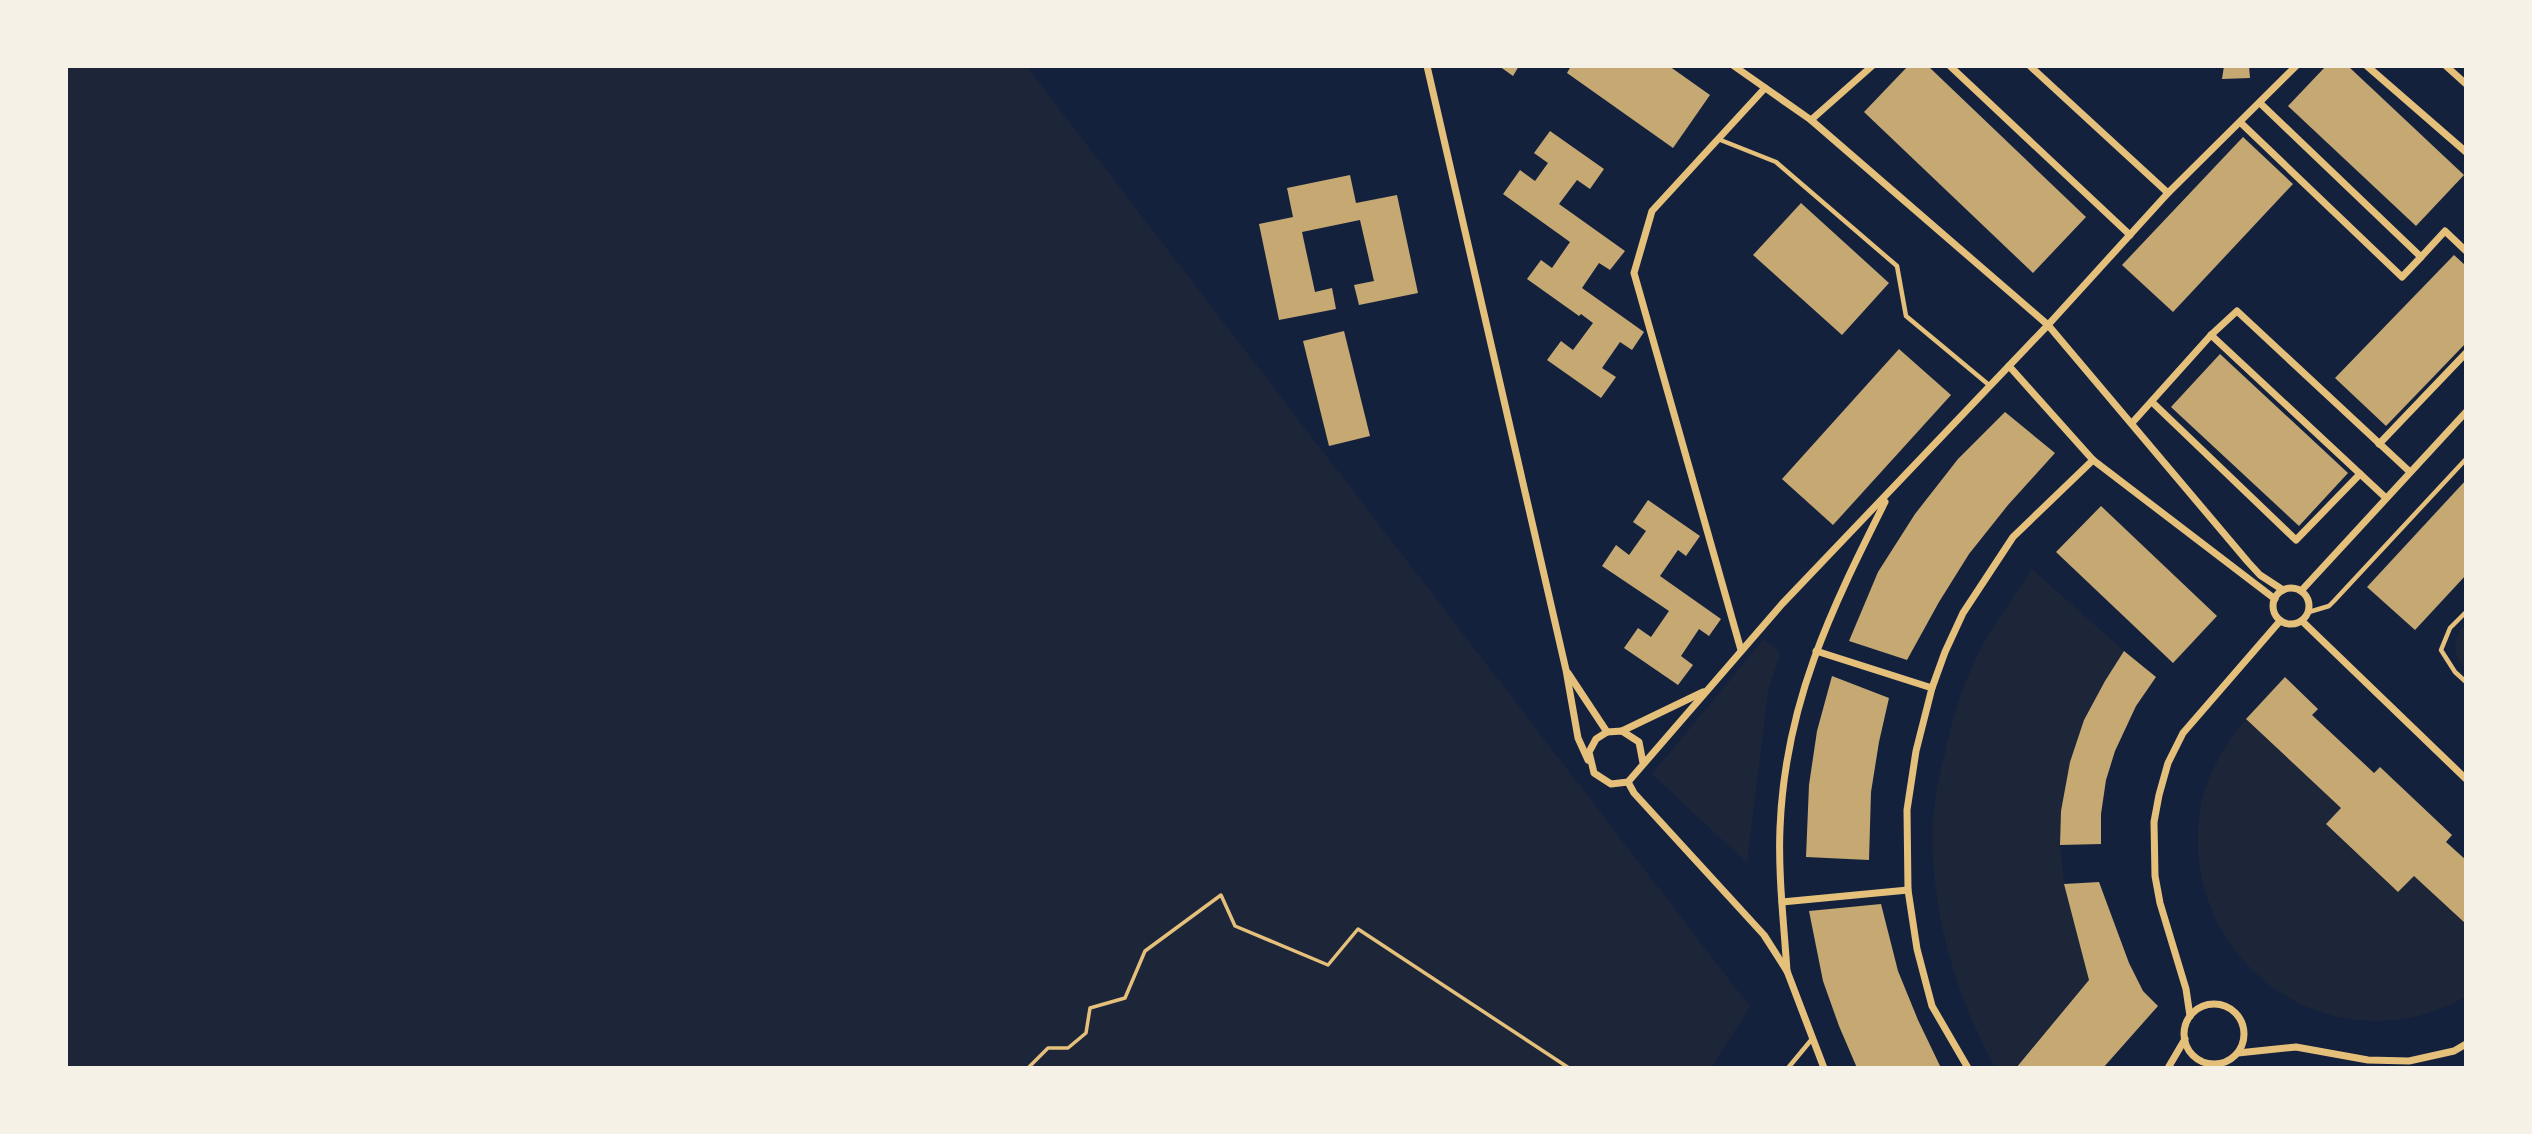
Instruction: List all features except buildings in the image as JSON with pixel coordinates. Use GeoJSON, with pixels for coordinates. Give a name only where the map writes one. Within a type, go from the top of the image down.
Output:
{"type":"FeatureCollection","features":[{"type":"Feature","properties":{"kind":"street"},"geometry":{"type":"LineString","coordinates":[[1427,66],[1566,670],[1578,738],[1594,773],[1611,784],[1628,782],[1782,604],[2048,325],[2168,193],[2296,66]]}},
{"type":"Feature","properties":{"kind":"street"},"geometry":{"type":"LineString","coordinates":[[1734,66],[1811,120],[2048,325],[2260,575],[2283,590],[2301,591],[2309,600],[2309,612],[2302,621],[2291,625],[2280,621],[2273,611],[2275,599],[2283,590]]}},
{"type":"Feature","properties":{"kind":"street"},"geometry":{"type":"LineString","coordinates":[[1811,120],[1872,66]]}},
{"type":"Feature","properties":{"kind":"street"},"geometry":{"type":"LineString","coordinates":[[1950,66],[2130,235]]}},
{"type":"Feature","properties":{"kind":"street"},"geometry":{"type":"LineString","coordinates":[[2030,66],[2168,193]]}},
{"type":"Feature","properties":{"kind":"street"},"geometry":{"type":"LineString","coordinates":[[2367,66],[2466,152]]}},
{"type":"Feature","properties":{"kind":"street"},"geometry":{"type":"LineString","coordinates":[[2446,66],[2466,84]]}},
{"type":"Feature","properties":{"kind":"street"},"geometry":{"type":"LineString","coordinates":[[1741,650],[1634,273],[1652,211],[1765,88]]}},
{"type":"Feature","properties":{"kind":"street"},"geometry":{"type":"LineString","coordinates":[[2260,103],[2421,257]]}},
{"type":"Feature","properties":{"kind":"street"},"geometry":{"type":"LineString","coordinates":[[2241,123],[2402,277],[2445,231],[2466,251]]}},
{"type":"Feature","properties":{"kind":"street"},"geometry":{"type":"LineString","coordinates":[[2132,423],[2211,335],[2237,311],[2410,472]]}},
{"type":"Feature","properties":{"kind":"street"},"geometry":{"type":"LineString","coordinates":[[2211,335],[2386,498]]}},
{"type":"Feature","properties":{"kind":"street"},"geometry":{"type":"LineString","coordinates":[[2379,444],[2466,354]]}},
{"type":"Feature","properties":{"kind":"street"},"geometry":{"type":"LineString","coordinates":[[2009,366],[2092,460],[2275,599]]}},
{"type":"Feature","properties":{"kind":"street"},"geometry":{"type":"LineString","coordinates":[[2152,402],[2296,540],[2360,474]]}},
{"type":"Feature","properties":{"kind":"street"},"geometry":{"type":"LineString","coordinates":[[2301,591],[2466,412]]}},
{"type":"Feature","properties":{"kind":"street"},"geometry":{"type":"LineString","coordinates":[[1968,1068],[1932,1006],[1917,949],[1908,890],[1907,810],[1916,751],[1932,688],[1963,612],[2013,537],[2092,460]]}},
{"type":"Feature","properties":{"kind":"street"},"geometry":{"type":"LineString","coordinates":[[1787,971],[1780,828],[1784,776],[1807,674],[1815,651],[1838,596],[1889,494]]}},
{"type":"Feature","properties":{"kind":"street"},"geometry":{"type":"LineString","coordinates":[[2190,1016],[2186,989],[2160,903],[2155,876],[2154,822],[2159,795],[2168,763],[2183,733],[2280,621]]}},
{"type":"Feature","properties":{"kind":"street"},"geometry":{"type":"LineString","coordinates":[[2302,621],[2466,779]]}},
{"type":"Feature","properties":{"kind":"street"},"geometry":{"type":"LineString","coordinates":[[1815,651],[1932,688]]}},
{"type":"Feature","properties":{"kind":"street"},"geometry":{"type":"LineString","coordinates":[[1566,670],[1607,732]]}},
{"type":"Feature","properties":{"kind":"street"},"geometry":{"type":"LineString","coordinates":[[1594,773],[1589,752],[1596,738],[1607,732],[1622,731],[1707,690]]}},
{"type":"Feature","properties":{"kind":"street"},"geometry":{"type":"LineString","coordinates":[[1622,731],[1639,742],[1643,762]]}},
{"type":"Feature","properties":{"kind":"street"},"geometry":{"type":"LineString","coordinates":[[1628,782],[1634,793],[1764,935],[1787,971],[1824,1068]]}},
{"type":"Feature","properties":{"kind":"street"},"geometry":{"type":"LineString","coordinates":[[1782,902],[1908,890]]}},
{"type":"Feature","properties":{"kind":"street"},"geometry":{"type":"LineString","coordinates":[[2210,1005],[2222,1005],[2232,1010],[2240,1019],[2244,1030],[2238,1053],[2217,1066],[2196,1058],[2185,1039],[2185,1027],[2190,1016],[2199,1008],[2210,1005]]}},
{"type":"Feature","properties":{"kind":"street"},"geometry":{"type":"LineString","coordinates":[[2168,1068],[2185,1039]]}},
{"type":"Feature","properties":{"kind":"street"},"geometry":{"type":"LineString","coordinates":[[2238,1053],[2296,1047],[2368,1060],[2409,1060],[2454,1051],[2466,1044]]}},
{"type":"Feature","properties":{"kind":"lane"},"geometry":{"type":"LineString","coordinates":[[1718,139],[1776,162],[1897,266],[1906,316],[1990,386]]}},
{"type":"Feature","properties":{"kind":"lane"},"geometry":{"type":"LineString","coordinates":[[2309,612],[2329,606],[2466,458]]}},
{"type":"Feature","properties":{"kind":"lane"},"geometry":{"type":"LineString","coordinates":[[2466,612],[2450,628],[2441,650],[2455,671],[2466,681]]}},
{"type":"Feature","properties":{"kind":"lane"},"geometry":{"type":"LineString","coordinates":[[1788,1068],[1812,1039]]}},
{"type":"Feature","properties":{"kind":"path"},"geometry":{"type":"LineString","coordinates":[[1028,1068],[1048,1048],[1068,1048],[1086,1033],[1090,1008],[1125,998],[1145,951],[1221,895],[1235,926],[1328,965],[1358,929],[1569,1068]]}},
{"type":"Feature","properties":{"kind":"shaded area"},"geometry":{"type":"Polygon","coordinates":[[[66,67],[1027,67],[1750,1007],[1711,1068],[67,1067],[66,67]]]}},
{"type":"Feature","properties":{"kind":"shaded area"},"geometry":{"type":"Polygon","coordinates":[[[2032,569],[2124,651],[2084,720],[2061,811],[2060,845],[2064,884],[2089,980],[2016,1067],[1995,1068],[1967,1009],[1947,947],[1935,883],[1933,818],[1948,740],[1967,678],[1991,630],[2032,569]]]}},
{"type":"Feature","properties":{"kind":"shaded area"},"geometry":{"type":"Polygon","coordinates":[[[2465,624],[2465,667],[2457,657],[2455,646],[2458,634],[2465,624]]]}},
{"type":"Feature","properties":{"kind":"shaded area"},"geometry":{"type":"Polygon","coordinates":[[[1764,639],[1780,653],[1768,691],[1747,863],[1652,774],[1764,639]]]}},
{"type":"Feature","properties":{"kind":"shaded area"},"geometry":{"type":"Polygon","coordinates":[[[2246,719],[2341,808],[2326,825],[2398,892],[2414,876],[2465,924],[2465,997],[2416,1016],[2366,1021],[2319,1011],[2277,990],[2242,959],[2216,919],[2201,871],[2199,818],[2204,791],[2215,765],[2246,719]]]}}]}
